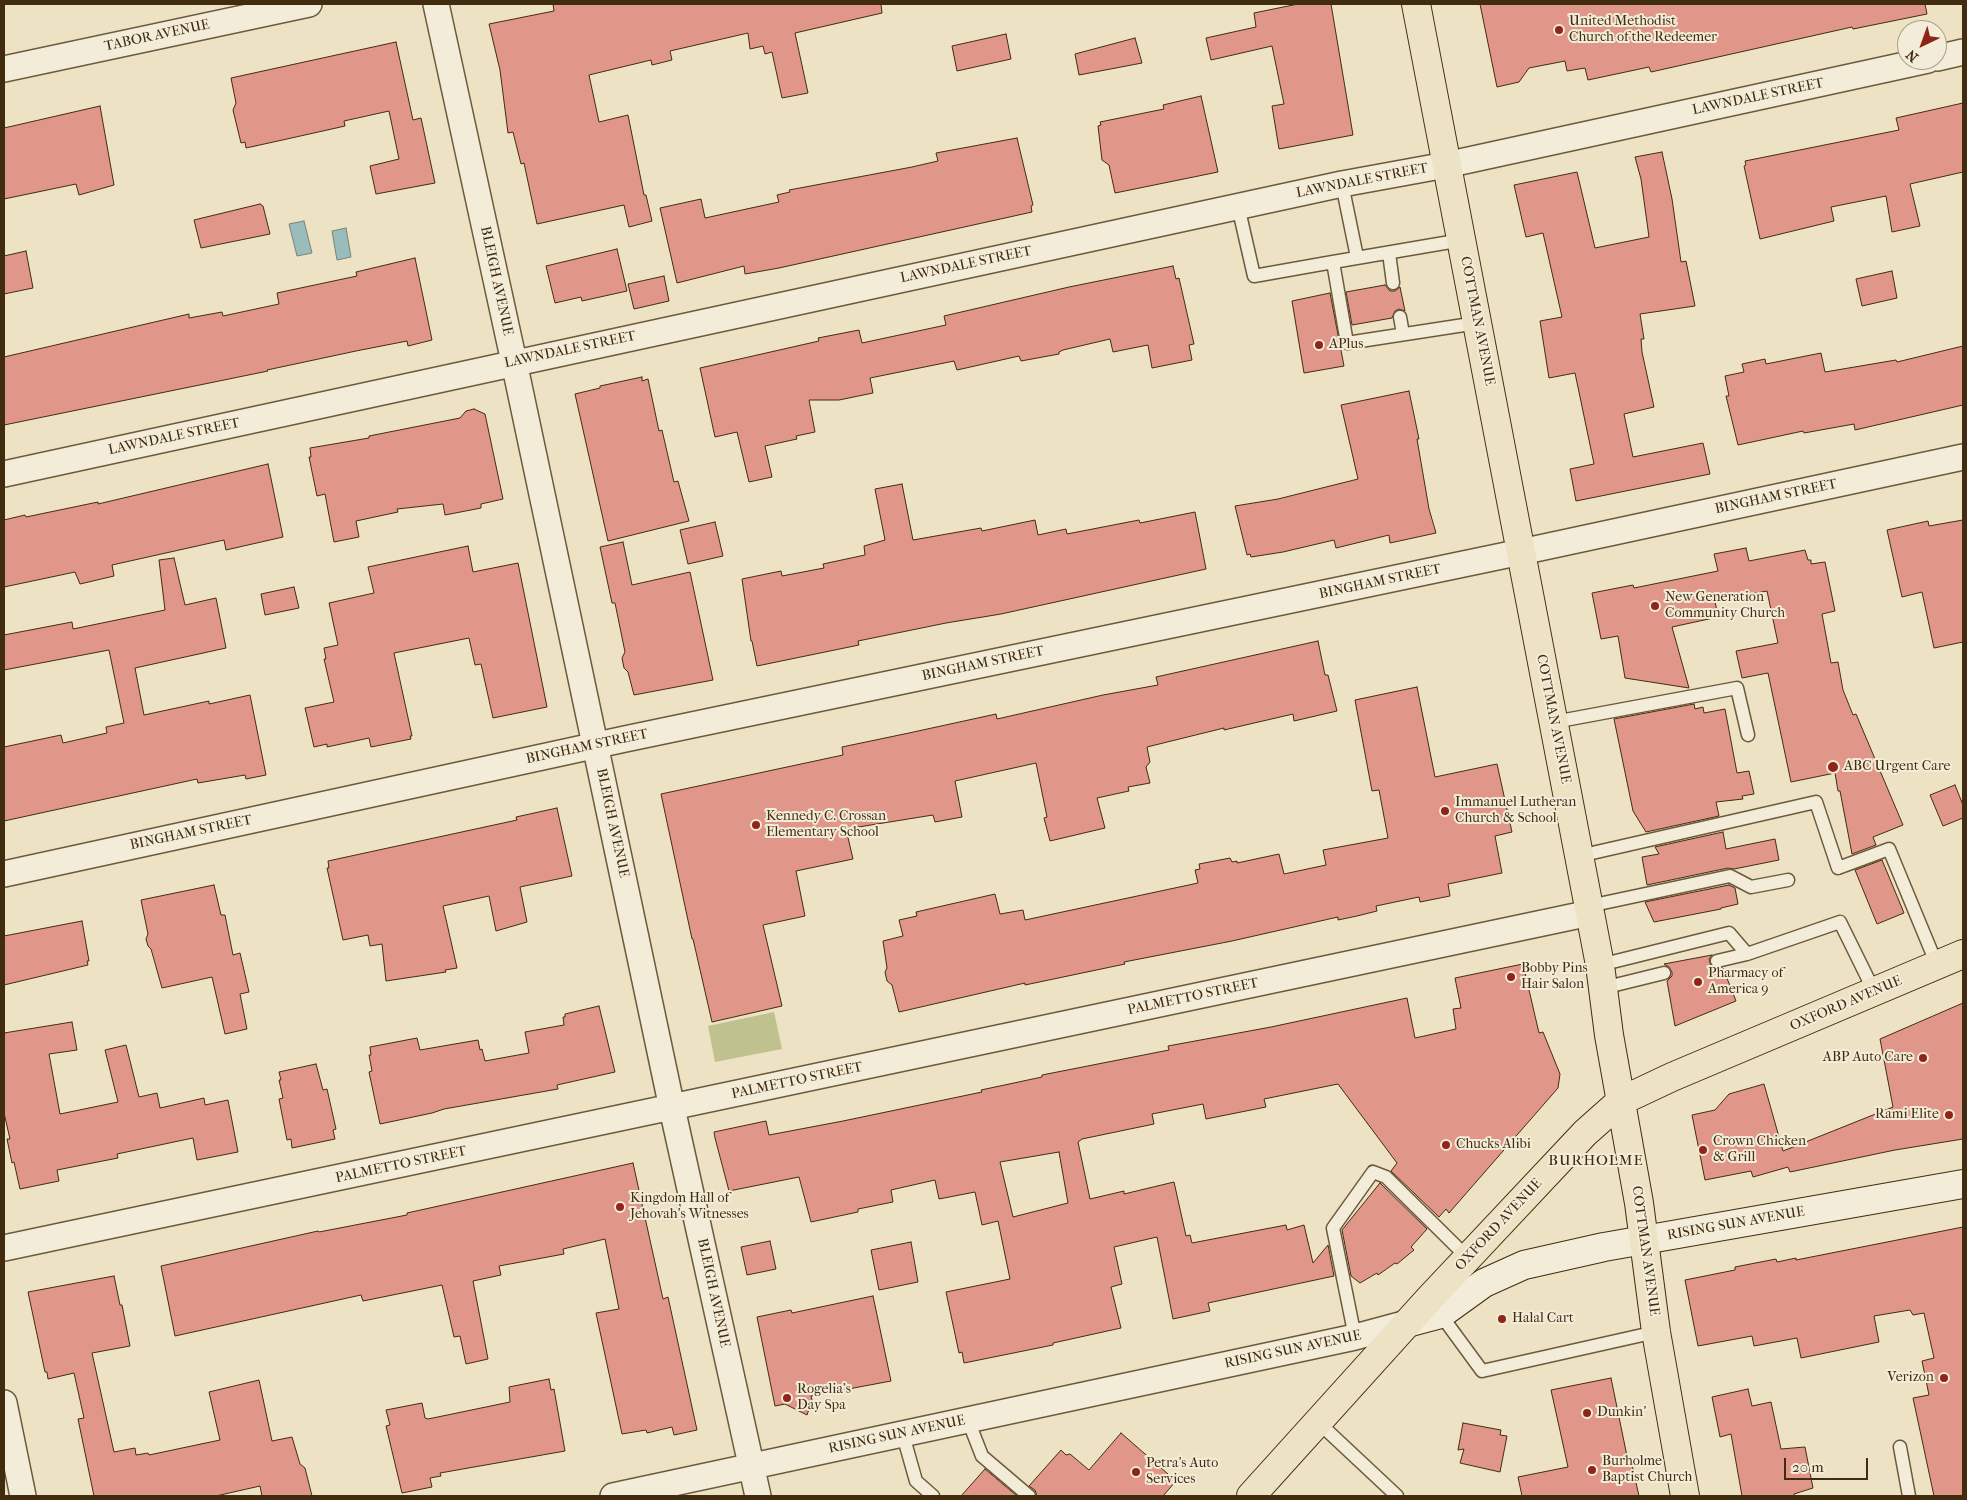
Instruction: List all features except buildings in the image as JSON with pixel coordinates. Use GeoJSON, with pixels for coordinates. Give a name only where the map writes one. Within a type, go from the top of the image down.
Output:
{"type":"FeatureCollection","features":[{"type":"Feature","properties":{"kind":"main road","name":"COTTMAN AVENUE"},"geometry":{"type":"LineString","coordinates":[[1416,4],[1601,976],[1639,1203],[1656,1332],[1685,1496]]}},
{"type":"Feature","properties":{"kind":"main road","name":"OXFORD AVENUE"},"geometry":{"type":"LineString","coordinates":[[1251,1496],[1408,1323],[1435,1307],[1468,1258],[1585,1132],[1621,1101],[1963,954]]}},
{"type":"Feature","properties":{"kind":"main road","name":"RISING SUN AVENUE"},"geometry":{"type":"LineString","coordinates":[[1435,1307],[1524,1265],[1604,1247],[1963,1184]]}},
{"type":"Feature","properties":{"kind":"street","name":"TABOR AVENUE"},"geometry":{"type":"LineString","coordinates":[[4,69],[310,4]]}},
{"type":"Feature","properties":{"kind":"street","name":"BLEIGH AVENUE"},"geometry":{"type":"LineString","coordinates":[[436,4],[596,745],[672,1108],[758,1496]]}},
{"type":"Feature","properties":{"kind":"street"},"geometry":{"type":"LineString","coordinates":[[1947,56],[1963,52]]}},
{"type":"Feature","properties":{"kind":"street","name":"LAWNDALE STREET"},"geometry":{"type":"LineString","coordinates":[[4,474],[1238,206],[1446,165],[1897,67]]}},
{"type":"Feature","properties":{"kind":"street","name":"BINGHAM STREET"},"geometry":{"type":"LineString","coordinates":[[4,874],[596,745],[1521,552],[1963,457]]}},
{"type":"Feature","properties":{"kind":"street","name":"PALMETTO STREET"},"geometry":{"type":"LineString","coordinates":[[4,1248],[672,1108],[1589,910]]}},
{"type":"Feature","properties":{"kind":"street","name":"RISING SUN AVENUE"},"geometry":{"type":"LineString","coordinates":[[613,1496],[752,1468],[1355,1337],[1408,1323]]}},
{"type":"Feature","properties":{"kind":"street"},"geometry":{"type":"LineString","coordinates":[[4,1403],[23,1496]]}},
{"type":"Feature","properties":{"kind":"lane"},"geometry":{"type":"LineString","coordinates":[[1342,184],[1357,257]]}},
{"type":"Feature","properties":{"kind":"lane"},"geometry":{"type":"LineString","coordinates":[[1238,206],[1254,276],[1462,240]]}},
{"type":"Feature","properties":{"kind":"lane"},"geometry":{"type":"LineString","coordinates":[[1389,253],[1393,283]]}},
{"type":"Feature","properties":{"kind":"lane"},"geometry":{"type":"LineString","coordinates":[[1333,262],[1347,343],[1477,323]]}},
{"type":"Feature","properties":{"kind":"lane"},"geometry":{"type":"LineString","coordinates":[[1400,316],[1403,334]]}},
{"type":"Feature","properties":{"kind":"lane"},"geometry":{"type":"LineString","coordinates":[[1554,722],[1737,688],[1748,735]]}},
{"type":"Feature","properties":{"kind":"lane"},"geometry":{"type":"LineString","coordinates":[[1579,856],[1816,802],[1838,868],[1889,849],[1937,965]]}},
{"type":"Feature","properties":{"kind":"lane"},"geometry":{"type":"LineString","coordinates":[[1589,910],[1730,876],[1750,887],[1788,880]]}},
{"type":"Feature","properties":{"kind":"lane"},"geometry":{"type":"LineString","coordinates":[[1717,961],[1747,954],[1840,922],[1874,991]]}},
{"type":"Feature","properties":{"kind":"lane"},"geometry":{"type":"LineString","coordinates":[[1601,976],[1728,933],[1747,954]]}},
{"type":"Feature","properties":{"kind":"lane"},"geometry":{"type":"LineString","coordinates":[[1601,976],[1664,973]]}},
{"type":"Feature","properties":{"kind":"lane"},"geometry":{"type":"LineString","coordinates":[[1355,1337],[1333,1228],[1372,1172],[1386,1177],[1468,1258]]}},
{"type":"Feature","properties":{"kind":"lane"},"geometry":{"type":"LineString","coordinates":[[1435,1307],[1482,1371],[1656,1332]]}},
{"type":"Feature","properties":{"kind":"lane"},"geometry":{"type":"LineString","coordinates":[[968,1420],[982,1456],[1030,1496]]}},
{"type":"Feature","properties":{"kind":"lane"},"geometry":{"type":"LineString","coordinates":[[1318,1422],[1397,1496]]}},
{"type":"Feature","properties":{"kind":"lane"},"geometry":{"type":"LineString","coordinates":[[903,1435],[916,1481],[933,1496]]}},
{"type":"Feature","properties":{"kind":"lane"},"geometry":{"type":"LineString","coordinates":[[1900,1446],[1909,1496]]}},
{"type":"Feature","properties":{"kind":"green space"},"geometry":{"type":"Polygon","coordinates":[[[774,1012],[782,1049],[715,1062],[708,1026],[774,1012]]]}},
{"type":"Feature","properties":{"kind":"water"},"geometry":{"type":"Polygon","coordinates":[[[304,221],[312,253],[297,256],[289,224],[304,221]]]}},
{"type":"Feature","properties":{"kind":"water"},"geometry":{"type":"Polygon","coordinates":[[[346,228],[351,257],[337,260],[332,231],[346,228]]]}},
{"type":"Feature","properties":{"kind":"place","name":"United Methodist Church of the Redeemer"},"geometry":{"type":"Point","coordinates":[1559,30]}},
{"type":"Feature","properties":{"kind":"place","name":"APlus"},"geometry":{"type":"Point","coordinates":[1319,345]}},
{"type":"Feature","properties":{"kind":"place","name":"New Generation Community Church"},"geometry":{"type":"Point","coordinates":[1655,606]}},
{"type":"Feature","properties":{"kind":"place","name":"ABC Urgent Care"},"geometry":{"type":"Point","coordinates":[1833,767]}},
{"type":"Feature","properties":{"kind":"place","name":"Immanuel Lutheran Church & School"},"geometry":{"type":"Point","coordinates":[1445,811]}},
{"type":"Feature","properties":{"kind":"place","name":"Kennedy C. Crossan Elementary School"},"geometry":{"type":"Point","coordinates":[756,825]}},
{"type":"Feature","properties":{"kind":"place","name":"Bobby Pins Hair Salon"},"geometry":{"type":"Point","coordinates":[1511,977]}},
{"type":"Feature","properties":{"kind":"place","name":"Pharmacy of America 9"},"geometry":{"type":"Point","coordinates":[1698,982]}},
{"type":"Feature","properties":{"kind":"place","name":"ABP Auto Care"},"geometry":{"type":"Point","coordinates":[1923,1058]}},
{"type":"Feature","properties":{"kind":"place","name":"Rami Elite"},"geometry":{"type":"Point","coordinates":[1949,1115]}},
{"type":"Feature","properties":{"kind":"place","name":"Chucks Alibi"},"geometry":{"type":"Point","coordinates":[1446,1145]}},
{"type":"Feature","properties":{"kind":"place","name":"Crown Chicken & Grill"},"geometry":{"type":"Point","coordinates":[1703,1150]}},
{"type":"Feature","properties":{"kind":"place","name":"Kingdom Hall of Jehovah's Witnesses"},"geometry":{"type":"Point","coordinates":[620,1207]}},
{"type":"Feature","properties":{"kind":"place","name":"Halal Cart"},"geometry":{"type":"Point","coordinates":[1502,1319]}},
{"type":"Feature","properties":{"kind":"place","name":"Verizon"},"geometry":{"type":"Point","coordinates":[1944,1378]}},
{"type":"Feature","properties":{"kind":"place","name":"Rogelia's Day Spa"},"geometry":{"type":"Point","coordinates":[787,1398]}},
{"type":"Feature","properties":{"kind":"place","name":"Dunkin'"},"geometry":{"type":"Point","coordinates":[1587,1413]}},
{"type":"Feature","properties":{"kind":"place","name":"Burholme Baptist Church"},"geometry":{"type":"Point","coordinates":[1592,1470]}},
{"type":"Feature","properties":{"kind":"place","name":"Petra's Auto Services"},"geometry":{"type":"Point","coordinates":[1136,1472]}},
{"type":"Feature","properties":{"kind":"district","name":"BURHOLME"},"geometry":{"type":"Point","coordinates":[1596,1161]}}]}
